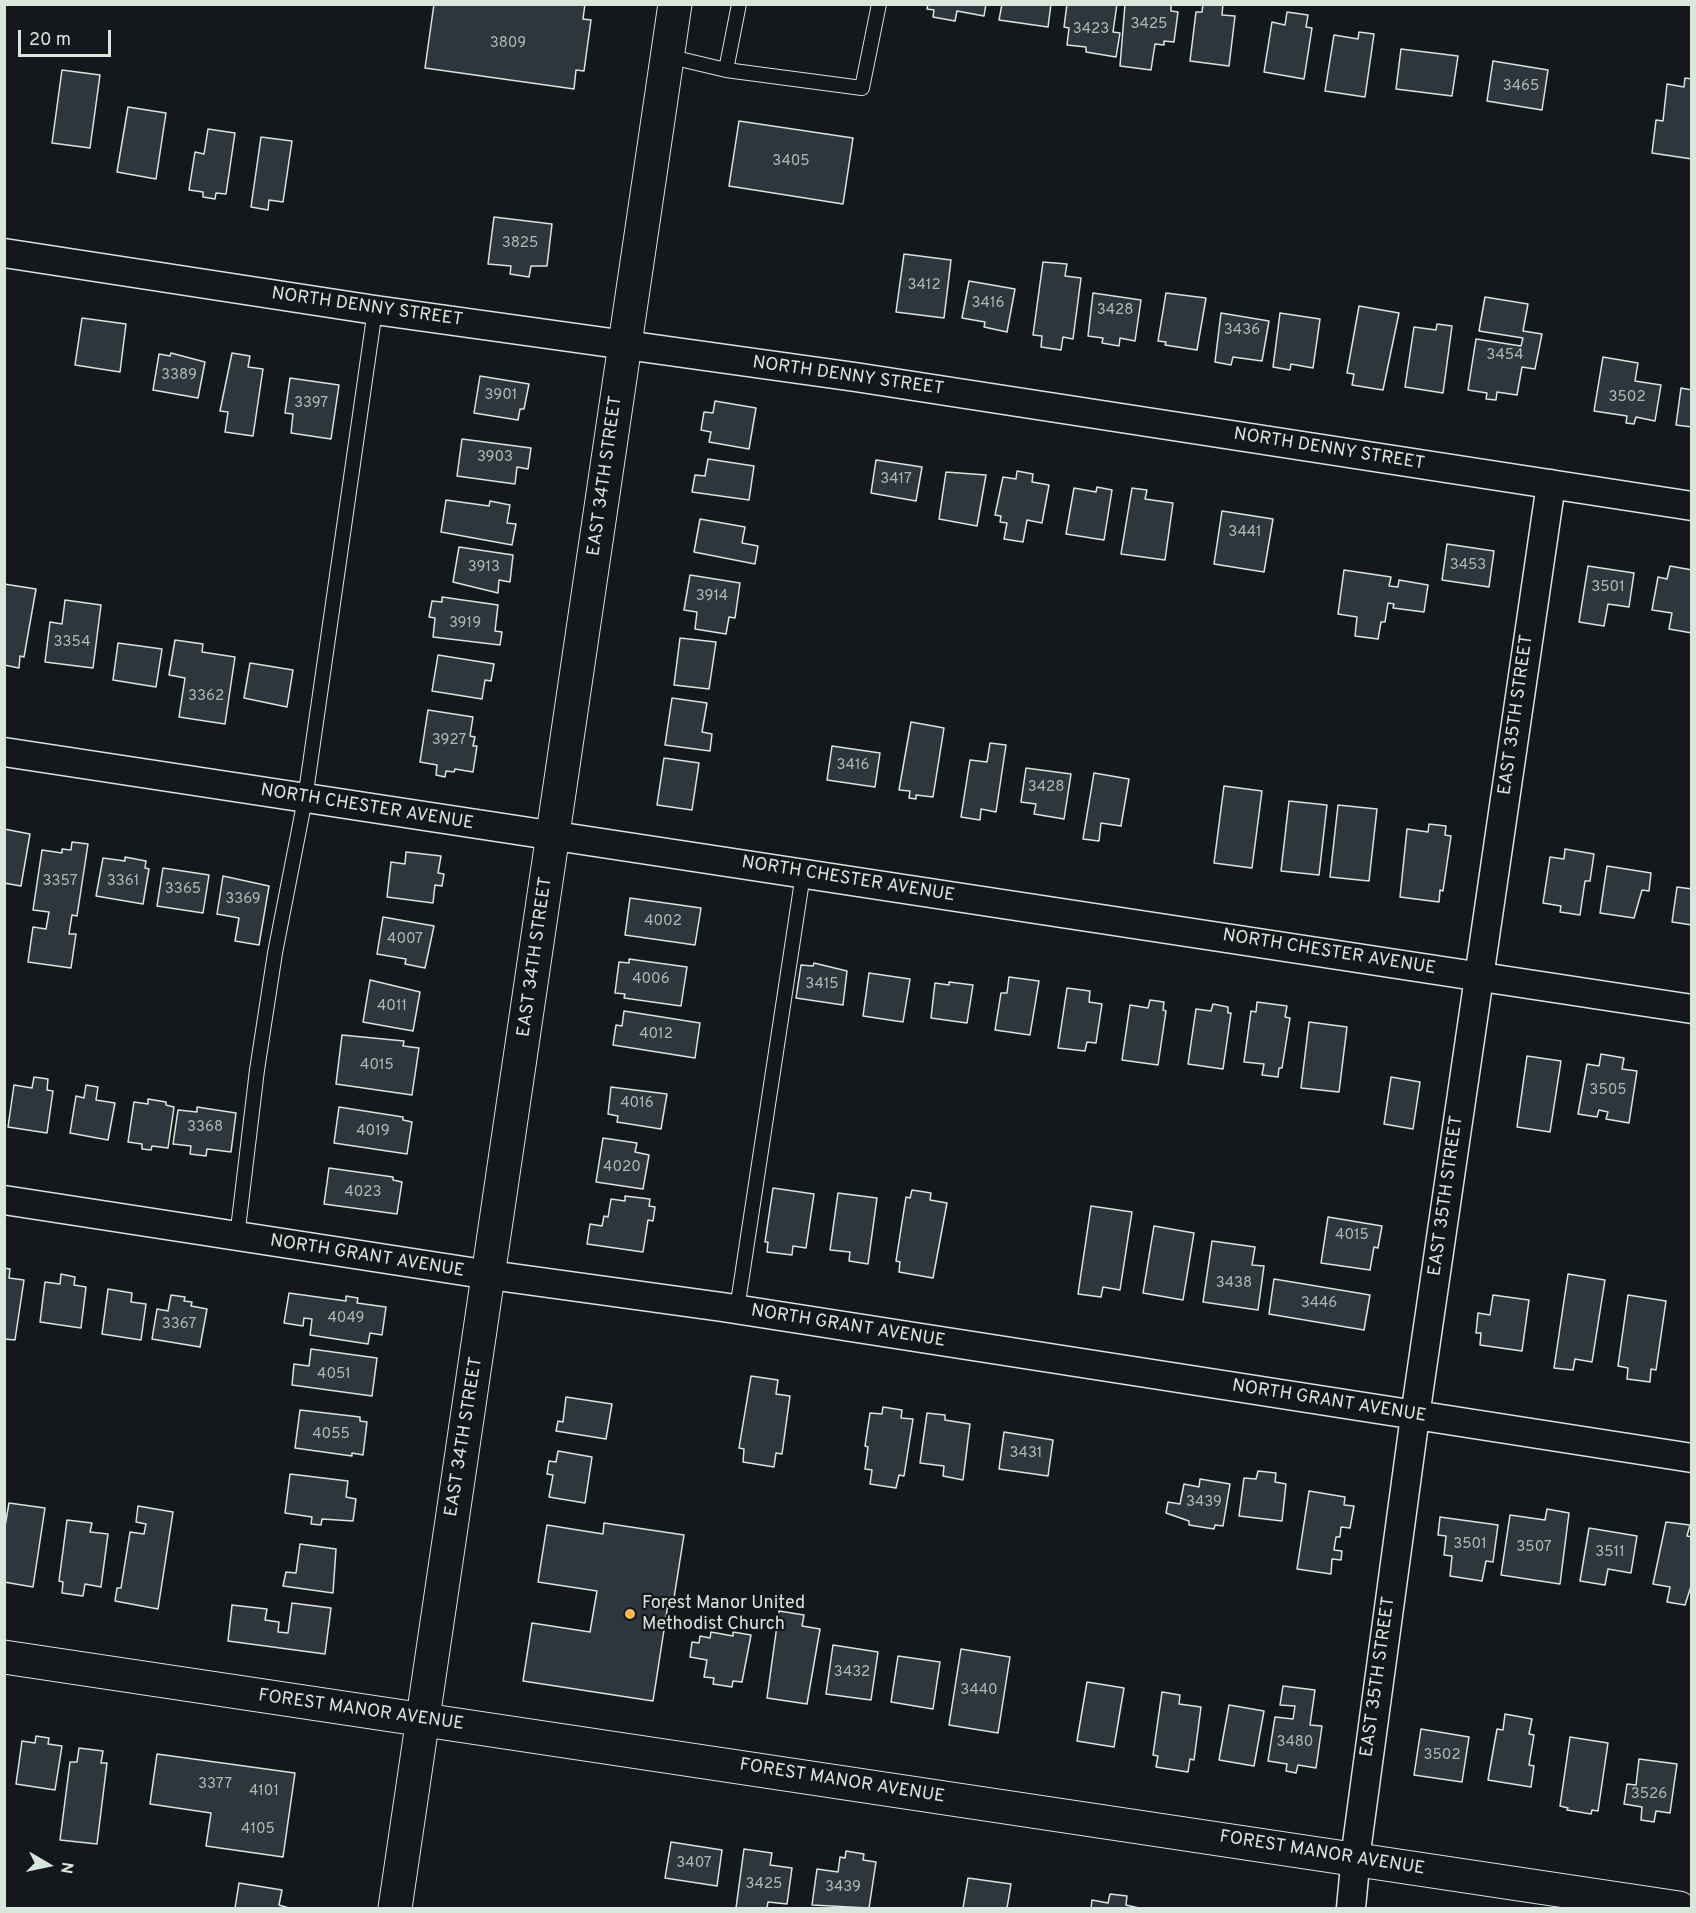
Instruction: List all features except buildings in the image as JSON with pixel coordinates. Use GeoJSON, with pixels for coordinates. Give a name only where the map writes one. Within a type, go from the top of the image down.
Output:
{"type":"FeatureCollection","features":[{"type":"Feature","properties":{"kind":"main road","name":"EAST 34TH STREET"},"geometry":{"type":"LineString","coordinates":[[395,1908],[421,1720],[490,1275],[675,4]]}},
{"type":"Feature","properties":{"kind":"main road","name":"FOREST MANOR AVENUE"},"geometry":{"type":"LineString","coordinates":[[4,1658],[1679,1908]]}},
{"type":"Feature","properties":{"kind":"street","name":"NORTH DENNY STREET"},"geometry":{"type":"LineString","coordinates":[[4,253],[375,310],[625,344],[1692,506]]}},
{"type":"Feature","properties":{"kind":"street","name":"EAST 35TH STREET"},"geometry":{"type":"LineString","coordinates":[[1351,1908],[1415,1416],[1551,484]]}},
{"type":"Feature","properties":{"kind":"street","name":"NORTH CHESTER AVENUE"},"geometry":{"type":"LineString","coordinates":[[4,752],[1692,1009]]}},
{"type":"Feature","properties":{"kind":"street","name":"NORTH GRANT AVENUE"},"geometry":{"type":"LineString","coordinates":[[4,1200],[490,1275],[737,1309],[1692,1458]]}},
{"type":"Feature","properties":{"kind":"lane"},"geometry":{"type":"LineString","coordinates":[[726,70],[739,4]]}},
{"type":"Feature","properties":{"kind":"lane"},"geometry":{"type":"LineString","coordinates":[[667,56],[726,70],[862,88],[879,4]]}},
{"type":"Feature","properties":{"kind":"lane"},"geometry":{"type":"LineString","coordinates":[[237,1237],[245,1162],[275,953],[305,799],[375,310]]}},
{"type":"Feature","properties":{"kind":"lane"},"geometry":{"type":"LineString","coordinates":[[737,1309],[803,874]]}},
{"type":"Feature","properties":{"kind":"place","name":"Forest Manor United Methodist Church"},"geometry":{"type":"Point","coordinates":[630,1614]}}]}
